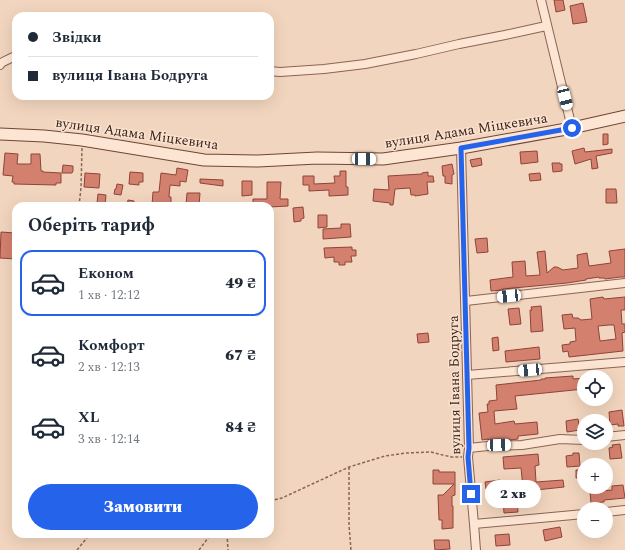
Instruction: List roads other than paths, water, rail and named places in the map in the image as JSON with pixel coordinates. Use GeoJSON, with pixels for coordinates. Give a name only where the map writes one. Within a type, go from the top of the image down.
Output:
{"type":"FeatureCollection","features":[{"type":"Feature","properties":{"kind":"street"},"geometry":{"type":"LineString","coordinates":[[541,0],[546,26],[572,128]]}},
{"type":"Feature","properties":{"kind":"street"},"geometry":{"type":"LineString","coordinates":[[274,71],[324,69],[365,64],[546,26]]}},
{"type":"Feature","properties":{"kind":"street"},"geometry":{"type":"LineString","coordinates":[[0,65],[12,57]]}},
{"type":"Feature","properties":{"kind":"street","name":"вулиця Адама Міцкевича"},"geometry":{"type":"LineString","coordinates":[[0,134],[44,136],[82,140],[204,160],[258,161],[317,158],[388,159],[461,148],[572,128],[625,116]]}},
{"type":"Feature","properties":{"kind":"street","name":"вулиця Івана Бодруга"},"geometry":{"type":"LineString","coordinates":[[461,148],[466,301],[468,457],[476,550]]}},
{"type":"Feature","properties":{"kind":"street"},"geometry":{"type":"LineString","coordinates":[[466,301],[625,283]]}},
{"type":"Feature","properties":{"kind":"street"},"geometry":{"type":"LineString","coordinates":[[466,375],[625,362]]}},
{"type":"Feature","properties":{"kind":"street"},"geometry":{"type":"LineString","coordinates":[[613,436],[625,435]]}},
{"type":"Feature","properties":{"kind":"street"},"geometry":{"type":"LineString","coordinates":[[469,448],[522,445],[560,439],[577,440]]}},
{"type":"Feature","properties":{"kind":"street"},"geometry":{"type":"LineString","coordinates":[[613,511],[625,510]]}},
{"type":"Feature","properties":{"kind":"street"},"geometry":{"type":"LineString","coordinates":[[474,524],[577,515]]}}]}
